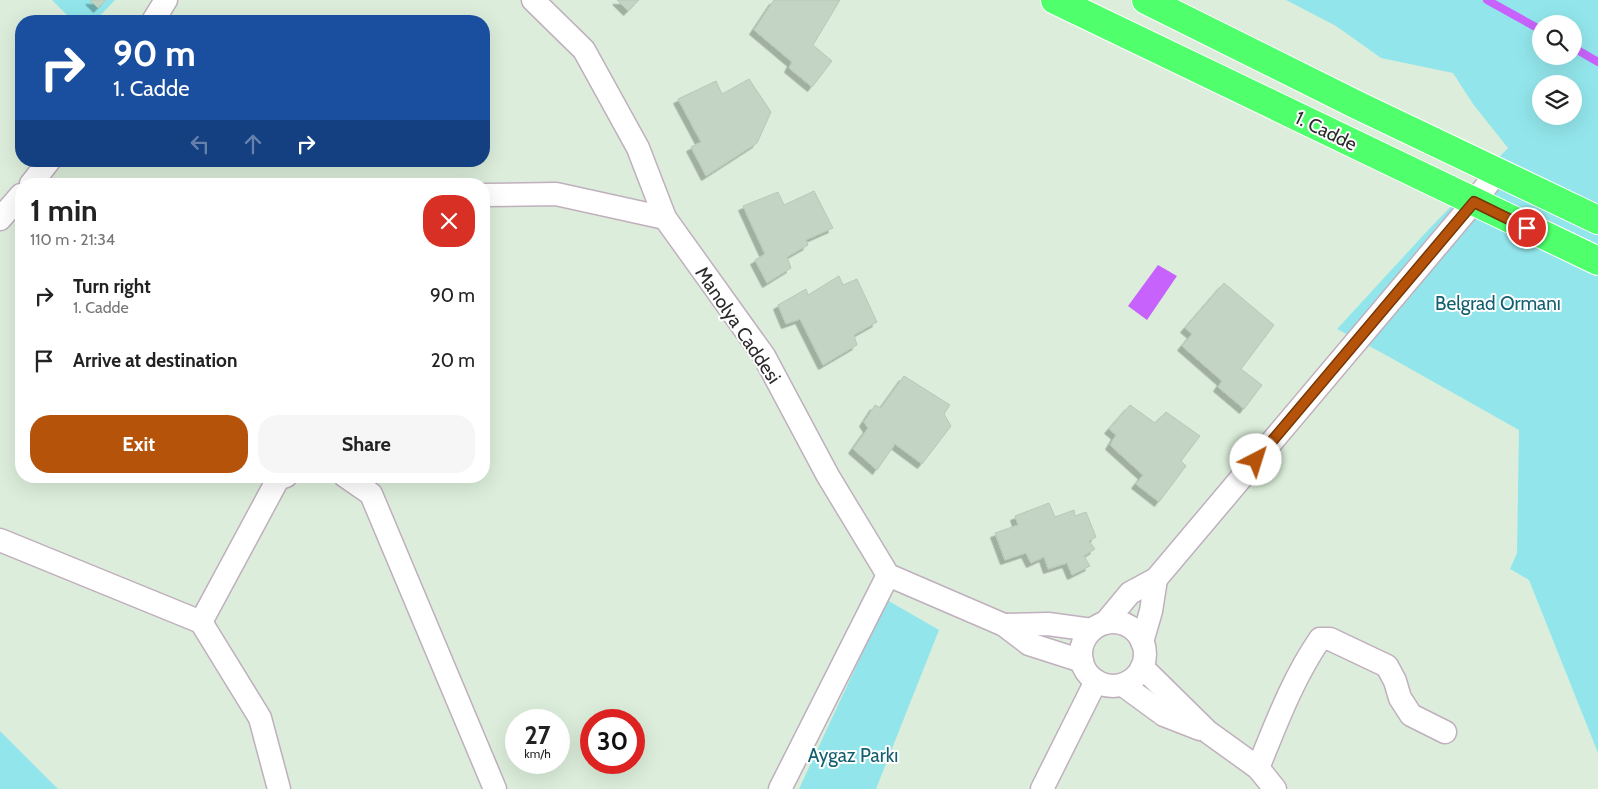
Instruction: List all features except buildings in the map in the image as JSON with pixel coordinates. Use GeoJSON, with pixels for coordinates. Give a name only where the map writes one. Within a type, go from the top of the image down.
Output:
{"type":"FeatureCollection","features":[{"type":"Feature","properties":{"kind":"main road","name":"1. Cadde"},"geometry":{"type":"LineString","coordinates":[[1055,0],[1598,261]]}},
{"type":"Feature","properties":{"kind":"main road","name":"1. Cadde"},"geometry":{"type":"LineString","coordinates":[[1146,0],[1263,59],[1598,220]]}},
{"type":"Feature","properties":{"kind":"street"},"geometry":{"type":"LineString","coordinates":[[157,15],[166,0]]}},
{"type":"Feature","properties":{"kind":"street","name":"Manolya Caddesi"},"geometry":{"type":"LineString","coordinates":[[533,0],[584,50],[638,148],[664,218],[764,356],[828,476],[888,575]]}},
{"type":"Feature","properties":{"kind":"street"},"geometry":{"type":"LineString","coordinates":[[36,178],[44,167]]}},
{"type":"Feature","properties":{"kind":"street"},"geometry":{"type":"LineString","coordinates":[[1004,625],[1048,624],[1098,627],[1114,622],[1123,624],[1138,634],[1142,642],[1144,650],[1142,667],[1138,675],[1123,685],[1104,685],[1096,681],[1089,676],[1082,661],[1083,644],[1098,627],[1130,593],[1156,579],[1474,202],[1497,172]]}},
{"type":"Feature","properties":{"kind":"street"},"geometry":{"type":"LineString","coordinates":[[490,195],[556,194],[664,218]]}},
{"type":"Feature","properties":{"kind":"street"},"geometry":{"type":"LineString","coordinates":[[201,622],[276,483]]}},
{"type":"Feature","properties":{"kind":"street"},"geometry":{"type":"LineString","coordinates":[[355,483],[371,494],[495,789]]}},
{"type":"Feature","properties":{"kind":"street"},"geometry":{"type":"LineString","coordinates":[[0,540],[201,622],[260,718],[279,789]]}},
{"type":"Feature","properties":{"kind":"street"},"geometry":{"type":"LineString","coordinates":[[780,789],[888,575],[1004,625],[1029,644],[1082,661]]}},
{"type":"Feature","properties":{"kind":"street"},"geometry":{"type":"LineString","coordinates":[[1142,642],[1151,611],[1156,579]]}},
{"type":"Feature","properties":{"kind":"street"},"geometry":{"type":"LineString","coordinates":[[1258,768],[1279,714],[1302,666],[1320,639],[1330,638],[1387,666],[1395,681],[1400,698],[1410,715],[1445,732]]}},
{"type":"Feature","properties":{"kind":"street"},"geometry":{"type":"LineString","coordinates":[[1142,667],[1208,732],[1258,768],[1275,789]]}},
{"type":"Feature","properties":{"kind":"street"},"geometry":{"type":"LineString","coordinates":[[1042,789],[1096,681]]}},
{"type":"Feature","properties":{"kind":"street"},"geometry":{"type":"LineString","coordinates":[[1123,685],[1164,715],[1208,732]]}},
{"type":"Feature","properties":{"kind":"green space"},"geometry":{"type":"Polygon","coordinates":[[[52,0],[115,0],[101,15],[67,15],[52,0]]]}},
{"type":"Feature","properties":{"kind":"green space","name":"Belgrad Ormanı"},"geometry":{"type":"Polygon","coordinates":[[[1286,0],[1598,0],[1598,753],[1529,580],[1510,569],[1517,553],[1519,430],[1337,329],[1429,229],[1508,148],[1473,104],[1453,73],[1381,58],[1336,26],[1286,0]]]}},
{"type":"Feature","properties":{"kind":"green space","name":"Aygaz Parkı"},"geometry":{"type":"Polygon","coordinates":[[[887,600],[939,630],[876,789],[799,789],[887,600]]]}},
{"type":"Feature","properties":{"kind":"green space"},"geometry":{"type":"Polygon","coordinates":[[[0,731],[58,789],[0,789],[0,731]]]}},
{"type":"Feature","properties":{"kind":"shaded area"},"geometry":{"type":"Polygon","coordinates":[[[1158,265],[1177,276],[1147,320],[1128,306],[1158,265]]]}},
{"type":"Feature","properties":{"kind":"waterway"},"geometry":{"type":"LineString","coordinates":[[1487,0],[1532,25]]}},
{"type":"Feature","properties":{"kind":"waterway"},"geometry":{"type":"LineString","coordinates":[[1582,53],[1598,62]]}},
{"type":"Feature","properties":{"kind":"route"},"geometry":{"type":"LineString","coordinates":[[1256,460],[1474,202],[1527,228]]}}]}
